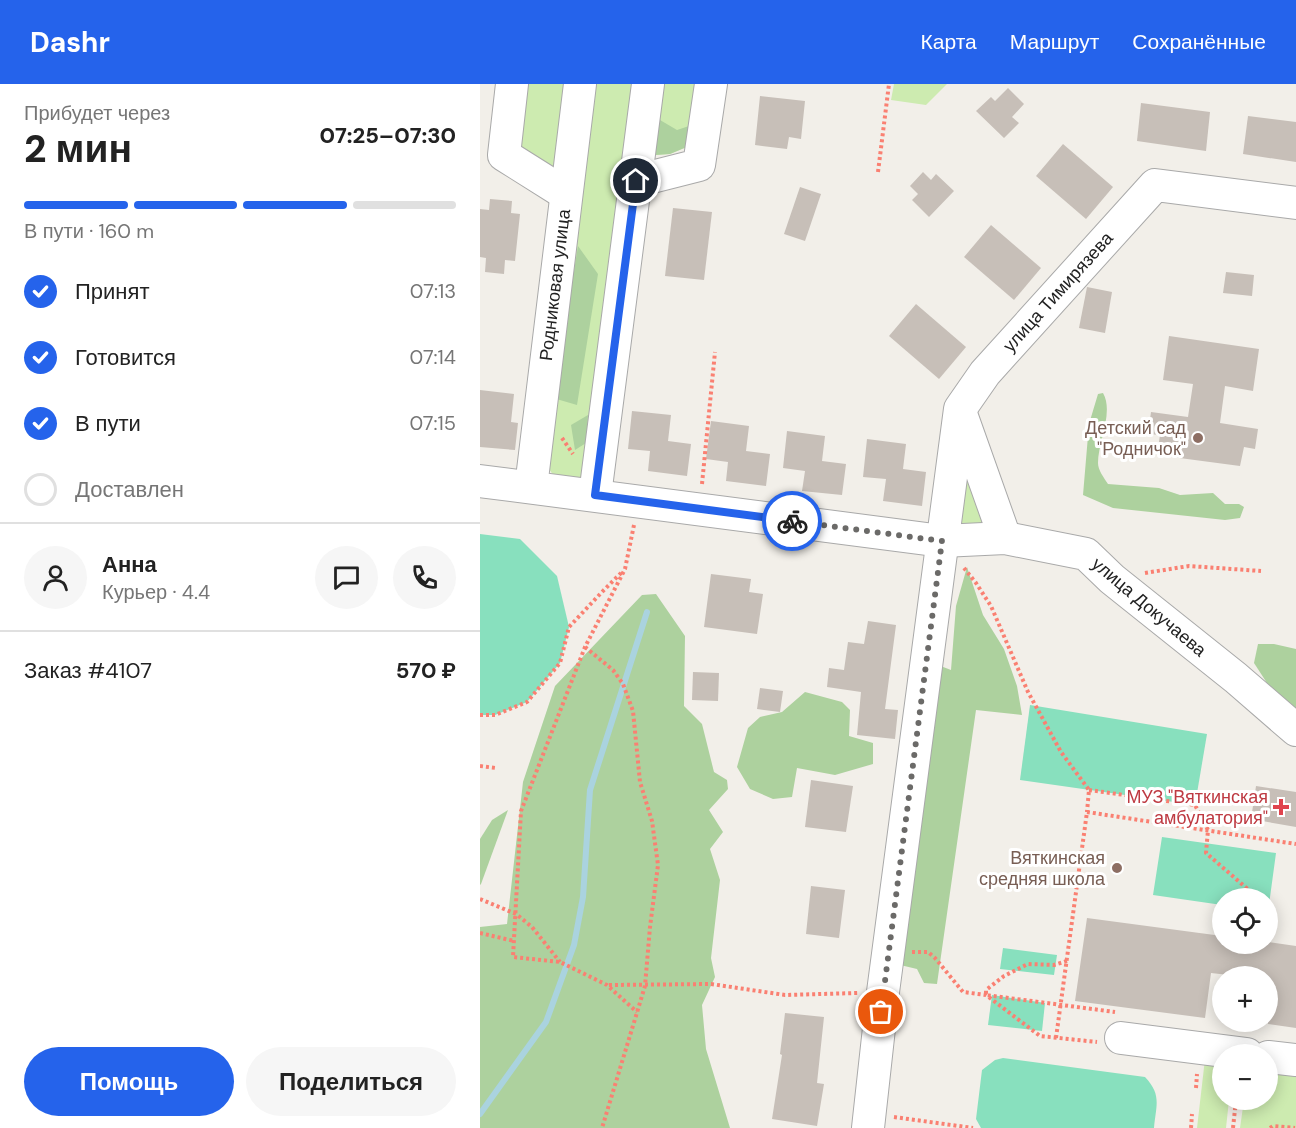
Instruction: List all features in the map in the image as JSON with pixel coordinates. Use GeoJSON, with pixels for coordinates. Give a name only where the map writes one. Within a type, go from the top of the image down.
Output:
{"type":"FeatureCollection","features":[{"type":"Feature","properties":{"kind":"street"},"geometry":{"type":"LineString","coordinates":[[512,84],[504,155],[566,194]]}},
{"type":"Feature","properties":{"kind":"street","name":"Родниковая улица"},"geometry":{"type":"LineString","coordinates":[[531,487],[580,84]]}},
{"type":"Feature","properties":{"kind":"street"},"geometry":{"type":"LineString","coordinates":[[596,492],[648,84]]}},
{"type":"Feature","properties":{"kind":"street"},"geometry":{"type":"LineString","coordinates":[[636,181],[699,165],[711,84]]}},
{"type":"Feature","properties":{"kind":"street","name":"улица Тимирязева"},"geometry":{"type":"LineString","coordinates":[[869,1121],[883,992],[960,409],[986,373],[1155,184],[1296,203]]}},
{"type":"Feature","properties":{"kind":"street"},"geometry":{"type":"LineString","coordinates":[[960,409],[1005,538]]}},
{"type":"Feature","properties":{"kind":"street","name":"улица Докучаева"},"geometry":{"type":"LineString","coordinates":[[480,481],[596,492],[640,501],[942,541],[1005,538],[1086,554],[1112,579],[1236,678],[1296,730]]}},
{"type":"Feature","properties":{"kind":"street"},"geometry":{"type":"LineString","coordinates":[[1125,1039],[1212,1050]]}},
{"type":"Feature","properties":{"kind":"street"},"geometry":{"type":"LineString","coordinates":[[1278,1058],[1296,1060]]}},
{"type":"Feature","properties":{"kind":"path"},"geometry":{"type":"LineString","coordinates":[[878,172],[889,84]]}},
{"type":"Feature","properties":{"kind":"path"},"geometry":{"type":"LineString","coordinates":[[699,509],[715,352]]}},
{"type":"Feature","properties":{"kind":"path"},"geometry":{"type":"LineString","coordinates":[[559,434],[596,492]]}},
{"type":"Feature","properties":{"kind":"path"},"geometry":{"type":"LineString","coordinates":[[637,1012],[608,985],[560,962],[513,957],[521,812],[585,647],[625,569],[640,501]]}},
{"type":"Feature","properties":{"kind":"path"},"geometry":{"type":"LineString","coordinates":[[942,541],[976,583],[991,606],[1029,692],[1061,752],[1089,790],[1056,1038]]}},
{"type":"Feature","properties":{"kind":"path"},"geometry":{"type":"LineString","coordinates":[[1112,579],[1190,566],[1261,570]]}},
{"type":"Feature","properties":{"kind":"path"},"geometry":{"type":"LineString","coordinates":[[480,715],[495,716],[526,702],[560,663],[569,627],[625,569]]}},
{"type":"Feature","properties":{"kind":"path"},"geometry":{"type":"LineString","coordinates":[[585,647],[613,670],[623,684],[633,711],[640,782],[652,821],[658,865],[645,986],[602,1128]]}},
{"type":"Feature","properties":{"kind":"path"},"geometry":{"type":"LineString","coordinates":[[480,766],[496,768]]}},
{"type":"Feature","properties":{"kind":"path"},"geometry":{"type":"LineString","coordinates":[[1089,790],[1195,805],[1208,830],[1206,853],[1246,888]]}},
{"type":"Feature","properties":{"kind":"path"},"geometry":{"type":"LineString","coordinates":[[1087,812],[1296,844]]}},
{"type":"Feature","properties":{"kind":"path"},"geometry":{"type":"LineString","coordinates":[[480,899],[516,914],[532,927],[560,962]]}},
{"type":"Feature","properties":{"kind":"path"},"geometry":{"type":"LineString","coordinates":[[480,933],[514,941]]}},
{"type":"Feature","properties":{"kind":"path"},"geometry":{"type":"LineString","coordinates":[[889,951],[928,952],[963,992],[986,995],[1061,1005],[1124,1014],[1125,1039],[1112,1043],[1040,1036],[986,995]]}},
{"type":"Feature","properties":{"kind":"path"},"geometry":{"type":"LineString","coordinates":[[986,995],[986,990],[1004,976],[1028,964],[1054,965],[1067,961]]}},
{"type":"Feature","properties":{"kind":"path"},"geometry":{"type":"LineString","coordinates":[[608,985],[711,984],[784,995],[883,992]]}},
{"type":"Feature","properties":{"kind":"path"},"geometry":{"type":"LineString","coordinates":[[1233,1128],[1235,1110]]}},
{"type":"Feature","properties":{"kind":"path"},"geometry":{"type":"LineString","coordinates":[[1191,1128],[1192,1114]]}},
{"type":"Feature","properties":{"kind":"path"},"geometry":{"type":"LineString","coordinates":[[869,1121],[973,1128]]}},
{"type":"Feature","properties":{"kind":"path"},"geometry":{"type":"LineString","coordinates":[[1270,1128],[1273,1126],[1295,1128]]}},
{"type":"Feature","properties":{"kind":"green space"},"geometry":{"type":"Polygon","coordinates":[[[522,84],[574,84],[557,175],[521,158],[516,127],[522,84]]]}},
{"type":"Feature","properties":{"kind":"green space"},"geometry":{"type":"Polygon","coordinates":[[[586,84],[641,84],[593,470],[580,483],[557,478],[549,469],[541,447],[586,84]]]}},
{"type":"Feature","properties":{"kind":"green space"},"geometry":{"type":"Polygon","coordinates":[[[653,84],[699,84],[689,146],[670,154],[655,155],[653,84]]]}},
{"type":"Feature","properties":{"kind":"green space"},"geometry":{"type":"Polygon","coordinates":[[[894,84],[947,84],[926,105],[891,100],[894,84]]]}},
{"type":"Feature","properties":{"kind":"green space"},"geometry":{"type":"Polygon","coordinates":[[[660,120],[677,130],[692,125],[689,146],[670,154],[655,155],[648,124],[660,120]]]}},
{"type":"Feature","properties":{"kind":"green space"},"geometry":{"type":"Polygon","coordinates":[[[578,246],[598,274],[577,405],[553,398],[565,298],[574,271],[578,246]]]}},
{"type":"Feature","properties":{"kind":"green space"},"geometry":{"type":"Polygon","coordinates":[[[1103,393],[1107,409],[1098,463],[1108,484],[1159,488],[1180,495],[1213,493],[1225,504],[1239,504],[1244,507],[1240,518],[1225,520],[1113,508],[1083,495],[1089,424],[1098,394],[1103,393]]]}},
{"type":"Feature","properties":{"kind":"green space"},"geometry":{"type":"Polygon","coordinates":[[[588,415],[586,443],[575,450],[571,425],[588,415]]]}},
{"type":"Feature","properties":{"kind":"green space"},"geometry":{"type":"Polygon","coordinates":[[[961,437],[993,522],[952,530],[961,437]]]}},
{"type":"Feature","properties":{"kind":"green space"},"geometry":{"type":"Polygon","coordinates":[[[480,534],[520,539],[557,576],[569,627],[560,663],[527,702],[495,715],[480,715],[480,534]]]}},
{"type":"Feature","properties":{"kind":"green space"},"geometry":{"type":"Polygon","coordinates":[[[967,567],[983,615],[1004,649],[1017,686],[1022,715],[976,710],[937,984],[924,983],[917,969],[896,964],[938,665],[951,670],[956,606],[967,567]]]}},
{"type":"Feature","properties":{"kind":"green space"},"geometry":{"type":"Polygon","coordinates":[[[656,594],[685,636],[684,706],[702,724],[714,772],[727,780],[728,789],[709,810],[723,832],[710,849],[720,880],[711,958],[715,977],[702,1005],[706,1049],[730,1128],[480,1128],[480,927],[507,924],[523,782],[555,686],[642,595],[656,594]]]}},
{"type":"Feature","properties":{"kind":"green space"},"geometry":{"type":"Polygon","coordinates":[[[1258,644],[1274,644],[1296,649],[1296,713],[1276,697],[1254,663],[1258,644]]]}},
{"type":"Feature","properties":{"kind":"green space"},"geometry":{"type":"Polygon","coordinates":[[[805,692],[842,702],[850,710],[849,736],[873,743],[873,764],[835,775],[797,768],[792,797],[773,799],[750,789],[737,767],[748,728],[760,717],[782,712],[805,692]]]}},
{"type":"Feature","properties":{"kind":"green space"},"geometry":{"type":"Polygon","coordinates":[[[1030,705],[1207,734],[1195,805],[1020,780],[1030,705]]]}},
{"type":"Feature","properties":{"kind":"green space"},"geometry":{"type":"Polygon","coordinates":[[[508,810],[480,885],[480,839],[492,820],[508,810]]]}},
{"type":"Feature","properties":{"kind":"green space"},"geometry":{"type":"Polygon","coordinates":[[[1162,837],[1276,853],[1271,888],[1212,888],[1212,904],[1153,895],[1162,837]]]}},
{"type":"Feature","properties":{"kind":"green space"},"geometry":{"type":"Polygon","coordinates":[[[1003,948],[1057,955],[1054,975],[1000,969],[1003,948]]]}},
{"type":"Feature","properties":{"kind":"green space"},"geometry":{"type":"Polygon","coordinates":[[[992,995],[1045,1003],[1042,1031],[988,1025],[992,995]]]}},
{"type":"Feature","properties":{"kind":"green space"},"geometry":{"type":"Polygon","coordinates":[[[1003,1058],[1145,1077],[1156,1095],[1154,1128],[981,1128],[976,1119],[982,1070],[995,1060],[1003,1058]]]}},
{"type":"Feature","properties":{"kind":"green space"},"geometry":{"type":"Polygon","coordinates":[[[1205,1059],[1212,1060],[1212,1110],[1228,1110],[1226,1128],[1197,1128],[1205,1059]]]}},
{"type":"Feature","properties":{"kind":"green space"},"geometry":{"type":"Polygon","coordinates":[[[1278,1068],[1296,1071],[1296,1128],[1240,1128],[1243,1110],[1278,1110],[1278,1068]]]}},
{"type":"Feature","properties":{"kind":"building"},"geometry":{"type":"Polygon","coordinates":[[[1008,88],[1024,104],[1012,117],[1019,123],[1004,138],[976,111],[991,97],[995,101],[1008,88]]]}},
{"type":"Feature","properties":{"kind":"building"},"geometry":{"type":"Polygon","coordinates":[[[760,96],[805,101],[801,139],[789,137],[787,149],[755,145],[760,96]]]}},
{"type":"Feature","properties":{"kind":"building"},"geometry":{"type":"Polygon","coordinates":[[[1141,103],[1210,112],[1206,151],[1137,141],[1141,103]]]}},
{"type":"Feature","properties":{"kind":"building"},"geometry":{"type":"Polygon","coordinates":[[[1248,116],[1296,122],[1296,162],[1243,154],[1248,116]]]}},
{"type":"Feature","properties":{"kind":"building"},"geometry":{"type":"Polygon","coordinates":[[[1063,144],[1113,187],[1086,219],[1036,176],[1063,144]]]}},
{"type":"Feature","properties":{"kind":"building"},"geometry":{"type":"Polygon","coordinates":[[[923,172],[931,180],[936,174],[954,191],[929,217],[912,200],[918,194],[910,186],[923,172]]]}},
{"type":"Feature","properties":{"kind":"building"},"geometry":{"type":"Polygon","coordinates":[[[800,187],[821,194],[805,241],[784,234],[800,187]]]}},
{"type":"Feature","properties":{"kind":"building"},"geometry":{"type":"Polygon","coordinates":[[[490,199],[512,201],[511,213],[520,214],[515,261],[505,260],[504,274],[485,272],[486,258],[480,257],[480,209],[489,210],[490,199]]]}},
{"type":"Feature","properties":{"kind":"building"},"geometry":{"type":"Polygon","coordinates":[[[673,208],[712,212],[704,280],[665,276],[673,208]]]}},
{"type":"Feature","properties":{"kind":"building"},"geometry":{"type":"Polygon","coordinates":[[[991,225],[1041,268],[1014,300],[964,257],[991,225]]]}},
{"type":"Feature","properties":{"kind":"building"},"geometry":{"type":"Polygon","coordinates":[[[1226,272],[1254,275],[1252,296],[1223,293],[1226,272]]]}},
{"type":"Feature","properties":{"kind":"building"},"geometry":{"type":"Polygon","coordinates":[[[1087,287],[1112,292],[1105,333],[1079,328],[1087,287]]]}},
{"type":"Feature","properties":{"kind":"building"},"geometry":{"type":"Polygon","coordinates":[[[916,304],[966,347],[939,379],[889,336],[916,304]]]}},
{"type":"Feature","properties":{"kind":"building"},"geometry":{"type":"Polygon","coordinates":[[[1169,336],[1259,349],[1253,391],[1225,386],[1220,423],[1258,429],[1255,449],[1244,447],[1240,466],[1157,455],[1160,435],[1148,434],[1151,412],[1188,417],[1193,384],[1163,380],[1169,336]]]}},
{"type":"Feature","properties":{"kind":"building"},"geometry":{"type":"Polygon","coordinates":[[[480,390],[514,394],[511,422],[518,423],[515,450],[480,447],[480,390]]]}},
{"type":"Feature","properties":{"kind":"building"},"geometry":{"type":"Polygon","coordinates":[[[632,411],[671,415],[668,441],[691,444],[687,476],[648,471],[650,451],[628,449],[632,411]]]}},
{"type":"Feature","properties":{"kind":"building"},"geometry":{"type":"Polygon","coordinates":[[[711,421],[749,426],[746,451],[770,454],[766,486],[726,481],[728,462],[706,459],[711,421]]]}},
{"type":"Feature","properties":{"kind":"building"},"geometry":{"type":"Polygon","coordinates":[[[787,431],[825,436],[822,461],[846,464],[842,495],[802,491],[805,471],[783,468],[787,431]]]}},
{"type":"Feature","properties":{"kind":"building"},"geometry":{"type":"Polygon","coordinates":[[[867,439],[906,444],[903,469],[926,472],[922,506],[883,501],[886,479],[863,477],[867,439]]]}},
{"type":"Feature","properties":{"kind":"building"},"geometry":{"type":"Polygon","coordinates":[[[711,574],[751,579],[749,592],[763,594],[757,634],[704,627],[711,574]]]}},
{"type":"Feature","properties":{"kind":"building"},"geometry":{"type":"Polygon","coordinates":[[[868,621],[896,625],[885,709],[898,710],[895,739],[857,735],[861,692],[827,687],[829,668],[844,670],[848,642],[864,644],[868,621]]]}},
{"type":"Feature","properties":{"kind":"building"},"geometry":{"type":"Polygon","coordinates":[[[693,672],[719,673],[718,701],[692,700],[693,672]]]}},
{"type":"Feature","properties":{"kind":"building"},"geometry":{"type":"Polygon","coordinates":[[[760,688],[783,691],[780,712],[757,709],[760,688]]]}},
{"type":"Feature","properties":{"kind":"building"},"geometry":{"type":"Polygon","coordinates":[[[811,780],[853,786],[846,832],[805,827],[811,780]]]}},
{"type":"Feature","properties":{"kind":"building"},"geometry":{"type":"Polygon","coordinates":[[[1256,786],[1296,792],[1296,827],[1251,819],[1256,786]]]}},
{"type":"Feature","properties":{"kind":"building"},"geometry":{"type":"Polygon","coordinates":[[[811,886],[845,890],[839,938],[806,934],[811,886]]]}},
{"type":"Feature","properties":{"kind":"building"},"geometry":{"type":"Polygon","coordinates":[[[1087,918],[1212,935],[1212,954],[1278,954],[1278,943],[1296,946],[1296,1028],[1278,1025],[1278,966],[1212,966],[1205,1018],[1075,1001],[1087,918]]]}},
{"type":"Feature","properties":{"kind":"building"},"geometry":{"type":"Polygon","coordinates":[[[785,1013],[824,1017],[817,1083],[824,1084],[817,1126],[772,1119],[782,1055],[780,1054],[785,1013]]]}},
{"type":"Feature","properties":{"kind":"waterway"},"geometry":{"type":"LineString","coordinates":[[480,1114],[546,1022],[574,945],[583,897],[590,790],[647,612]]}},
{"type":"Feature","properties":{"kind":"way so far"},"geometry":{"type":"LineString","coordinates":[[792,521],[942,541],[881,1012]]}},
{"type":"Feature","properties":{"kind":"place","name":"Детский сад \"Родничок\""},"geometry":{"type":"Point","coordinates":[1198,438]}},
{"type":"Feature","properties":{"kind":"place","name":"МУЗ \"Вяткинская амбулатория\""},"geometry":{"type":"Point","coordinates":[1281,807]}},
{"type":"Feature","properties":{"kind":"place","name":"Вяткинская средняя школа"},"geometry":{"type":"Point","coordinates":[1117,868]}},
{"type":"Feature","properties":{"kind":"route"},"geometry":{"type":"LineString","coordinates":[[636,181],[595,495],[792,521]]}}]}
